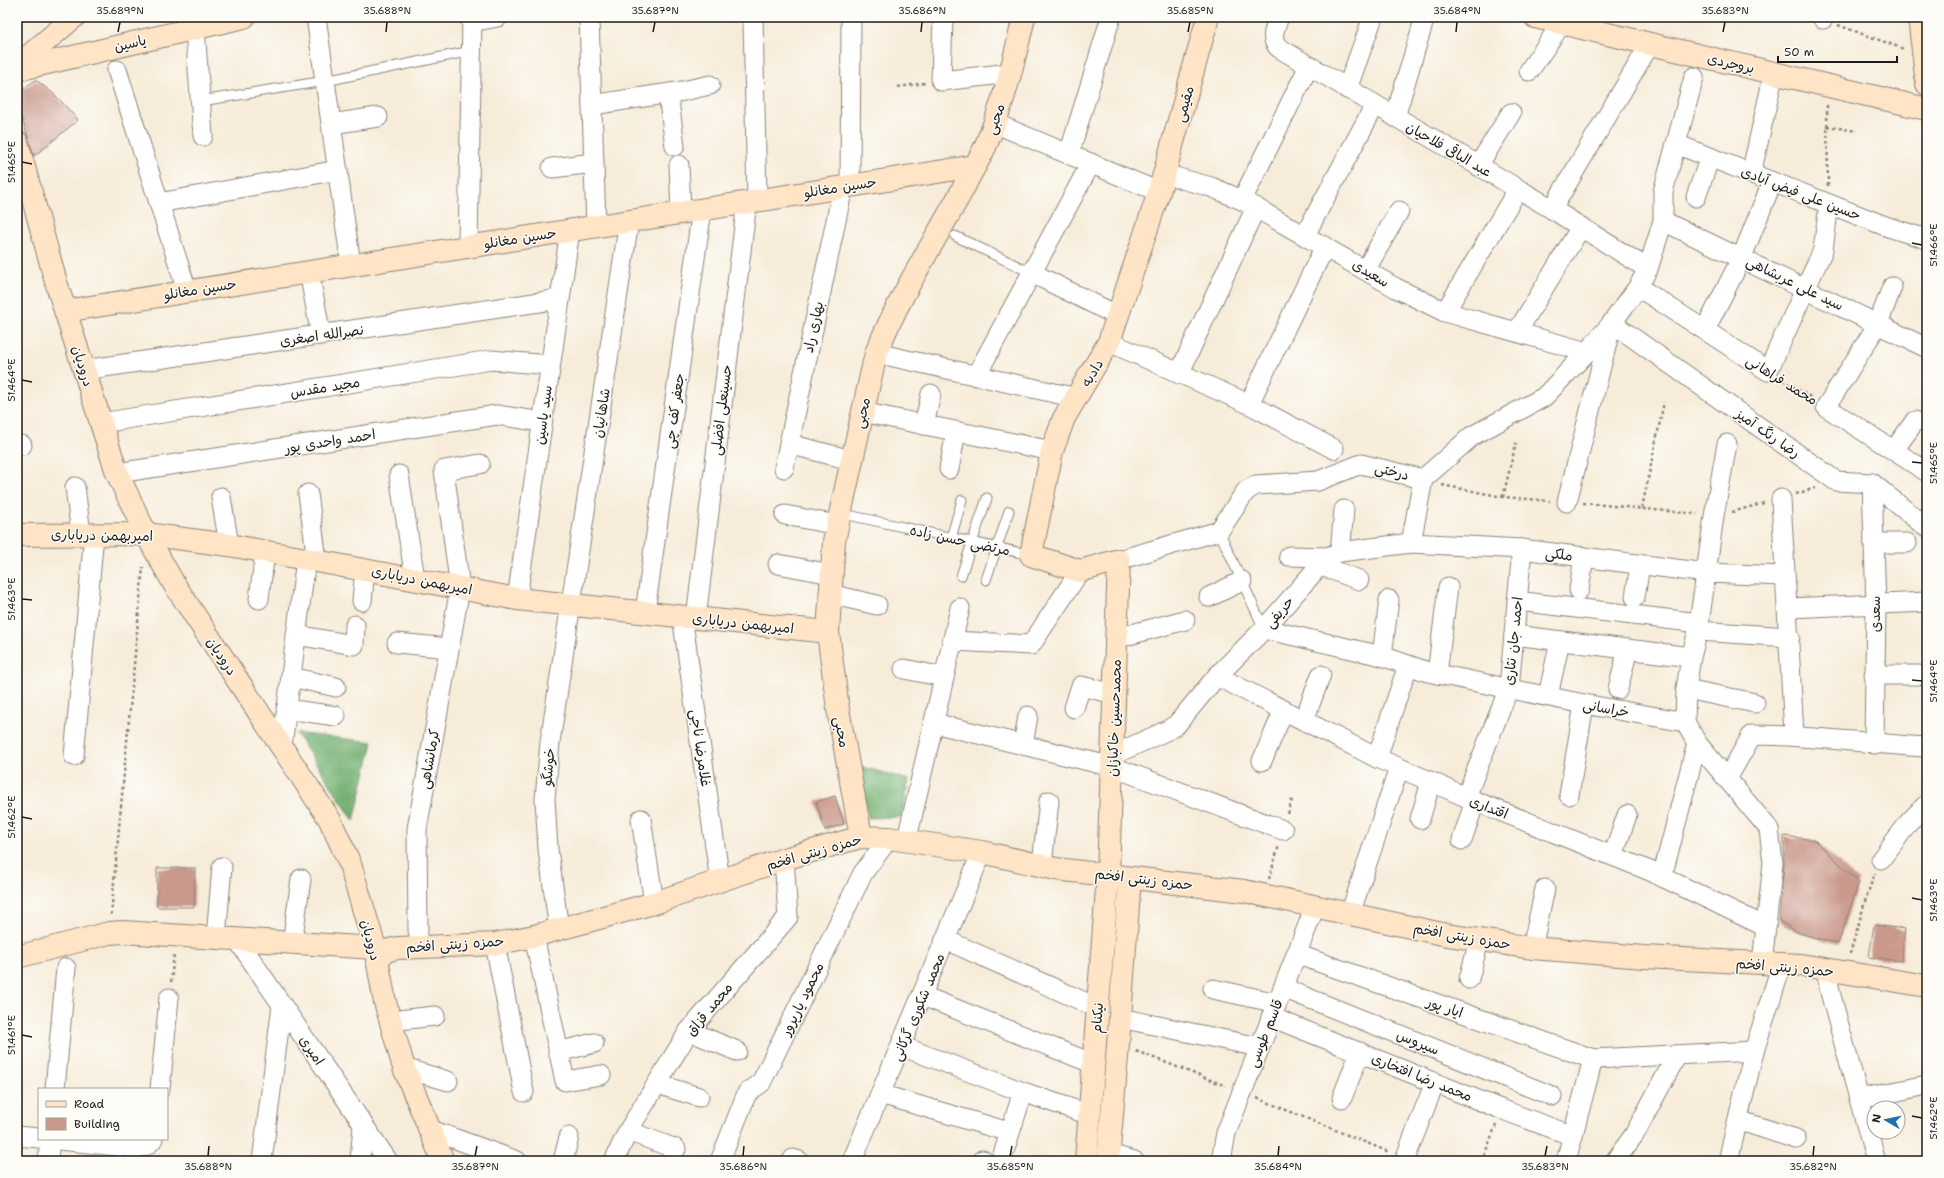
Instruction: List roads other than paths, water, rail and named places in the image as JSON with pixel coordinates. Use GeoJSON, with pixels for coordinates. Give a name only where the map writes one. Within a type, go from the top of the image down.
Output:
{"type":"FeatureCollection","features":[{"type":"Feature","properties":{"kind":"street"},"geometry":{"type":"LineString","coordinates":[[17,66],[74,17]]}},
{"type":"Feature","properties":{"kind":"street","name":"یاسین"},"geometry":{"type":"LineString","coordinates":[[17,70],[244,17]]}},
{"type":"Feature","properties":{"kind":"street"},"geometry":{"type":"LineString","coordinates":[[316,17],[351,265]]}},
{"type":"Feature","properties":{"kind":"street"},"geometry":{"type":"LineString","coordinates":[[468,247],[471,20],[498,17]]}},
{"type":"Feature","properties":{"kind":"street"},"geometry":{"type":"LineString","coordinates":[[589,17],[596,226]]}},
{"type":"Feature","properties":{"kind":"street","name":"حسینعلی افضلی"},"geometry":{"type":"LineString","coordinates":[[689,617],[752,201],[753,17]]}},
{"type":"Feature","properties":{"kind":"street","name":"بهاری راد"},"geometry":{"type":"LineString","coordinates":[[784,468],[846,186],[851,17]]}},
{"type":"Feature","properties":{"kind":"street"},"geometry":{"type":"LineString","coordinates":[[943,17],[941,80],[1011,73]]}},
{"type":"Feature","properties":{"kind":"street","name":"محبی"},"geometry":{"type":"LineString","coordinates":[[861,837],[838,709],[828,632],[831,584],[838,519],[876,354],[911,280],[942,229],[984,148],[1011,73],[1024,17]]}},
{"type":"Feature","properties":{"kind":"street"},"geometry":{"type":"LineString","coordinates":[[1069,154],[1111,17]]}},
{"type":"Feature","properties":{"kind":"street","name":"مقیمی"},"geometry":{"type":"LineString","coordinates":[[1162,183],[1208,17]]}},
{"type":"Feature","properties":{"kind":"street","name":"عبد الباقی فلاحیان"},"geometry":{"type":"LineString","coordinates":[[1279,17],[1272,38],[1274,44],[1394,117],[1581,226],[1648,269]]}},
{"type":"Feature","properties":{"kind":"street"},"geometry":{"type":"LineString","coordinates":[[1347,89],[1373,17]]}},
{"type":"Feature","properties":{"kind":"street"},"geometry":{"type":"LineString","coordinates":[[1394,117],[1425,17]]}},
{"type":"Feature","properties":{"kind":"street","name":"بروجردی"},"geometry":{"type":"LineString","coordinates":[[1534,17],[1927,109]]}},
{"type":"Feature","properties":{"kind":"street"},"geometry":{"type":"LineString","coordinates":[[1919,17],[1927,84]]}},
{"type":"Feature","properties":{"kind":"street"},"geometry":{"type":"LineString","coordinates":[[1529,71],[1562,23]]}},
{"type":"Feature","properties":{"kind":"street"},"geometry":{"type":"LineString","coordinates":[[195,29],[203,136]]}},
{"type":"Feature","properties":{"kind":"street"},"geometry":{"type":"LineString","coordinates":[[1552,209],[1650,44]]}},
{"type":"Feature","properties":{"kind":"street"},"geometry":{"type":"LineString","coordinates":[[1179,374],[1249,204],[1309,66]]}},
{"type":"Feature","properties":{"kind":"street"},"geometry":{"type":"LineString","coordinates":[[117,70],[187,291]]}},
{"type":"Feature","properties":{"kind":"street"},"geometry":{"type":"LineString","coordinates":[[1752,174],[1774,73]]}},
{"type":"Feature","properties":{"kind":"street","name":"درختی"},"geometry":{"type":"LineString","coordinates":[[1219,531],[1246,491],[1256,485],[1318,481],[1362,464],[1423,479],[1472,436],[1544,397],[1587,352],[1612,323],[1638,287],[1648,269],[1663,220],[1662,192],[1694,77]]}},
{"type":"Feature","properties":{"kind":"street"},"geometry":{"type":"LineString","coordinates":[[592,105],[668,94],[710,85]]}},
{"type":"Feature","properties":{"kind":"street"},"geometry":{"type":"LineString","coordinates":[[668,94],[675,146]]}},
{"type":"Feature","properties":{"kind":"street"},"geometry":{"type":"LineString","coordinates":[[1305,235],[1375,105]]}},
{"type":"Feature","properties":{"kind":"street"},"geometry":{"type":"LineString","coordinates":[[1478,166],[1511,113]]}},
{"type":"Feature","properties":{"kind":"street"},"geometry":{"type":"LineString","coordinates":[[331,124],[378,117]]}},
{"type":"Feature","properties":{"kind":"street","name":"سعیدی"},"geometry":{"type":"LineString","coordinates":[[994,123],[1091,163],[1162,183],[1211,187],[1249,204],[1366,269],[1396,288],[1445,312],[1587,352]]}},
{"type":"Feature","properties":{"kind":"street","name":"درودیان"},"geometry":{"type":"LineString","coordinates":[[17,142],[65,311],[117,473],[146,534],[174,584],[330,820],[350,864],[376,955],[390,1021],[404,1068],[428,1129],[437,1159]]}},
{"type":"Feature","properties":{"kind":"street","name":"حسین علی فیض آبادی"},"geometry":{"type":"LineString","coordinates":[[1676,144],[1888,227],[1927,239]]}},
{"type":"Feature","properties":{"kind":"street"},"geometry":{"type":"LineString","coordinates":[[1696,197],[1710,158]]}},
{"type":"Feature","properties":{"kind":"street"},"geometry":{"type":"LineString","coordinates":[[552,168],[594,163]]}},
{"type":"Feature","properties":{"kind":"street"},"geometry":{"type":"LineString","coordinates":[[976,376],[1091,163]]}},
{"type":"Feature","properties":{"kind":"street","name":"جعفر کف چی"},"geometry":{"type":"LineString","coordinates":[[645,612],[692,211],[679,165]]}},
{"type":"Feature","properties":{"kind":"street","name":"حسین مغانلو"},"geometry":{"type":"LineString","coordinates":[[65,311],[975,166]]}},
{"type":"Feature","properties":{"kind":"street"},"geometry":{"type":"LineString","coordinates":[[159,203],[338,170]]}},
{"type":"Feature","properties":{"kind":"street"},"geometry":{"type":"LineString","coordinates":[[1704,330],[1742,257],[1772,182]]}},
{"type":"Feature","properties":{"kind":"street","name":"دادبه"},"geometry":{"type":"LineString","coordinates":[[1031,555],[1052,451],[1064,418],[1109,342],[1162,183]]}},
{"type":"Feature","properties":{"kind":"street"},"geometry":{"type":"LineString","coordinates":[[1445,312],[1518,189]]}},
{"type":"Feature","properties":{"kind":"street"},"geometry":{"type":"LineString","coordinates":[[1807,289],[1823,250],[1829,204]]}},
{"type":"Feature","properties":{"kind":"street"},"geometry":{"type":"LineString","coordinates":[[1366,269],[1399,211]]}},
{"type":"Feature","properties":{"kind":"street","name":"سید علی عربشاهی"},"geometry":{"type":"LineString","coordinates":[[1663,220],[1927,348]]}},
{"type":"Feature","properties":{"kind":"street","name":"شاهانیان"},"geometry":{"type":"LineString","coordinates":[[572,604],[630,221]]}},
{"type":"Feature","properties":{"kind":"street"},"geometry":{"type":"LineString","coordinates":[[1517,332],[1581,226]]}},
{"type":"Feature","properties":{"kind":"street","name":"سید یاسین"},"geometry":{"type":"LineString","coordinates":[[517,599],[570,230]]}},
{"type":"Feature","properties":{"kind":"street"},"geometry":{"type":"LineString","coordinates":[[1249,404],[1325,246]]}},
{"type":"Feature","properties":{"kind":"street"},"geometry":{"type":"LineString","coordinates":[[309,272],[321,335]]}},
{"type":"Feature","properties":{"kind":"street"},"geometry":{"type":"LineString","coordinates":[[1032,273],[1118,316]]}},
{"type":"Feature","properties":{"kind":"street","name":"محمد فراهانی"},"geometry":{"type":"LineString","coordinates":[[1638,287],[1768,371],[1807,289]]}},
{"type":"Feature","properties":{"kind":"street"},"geometry":{"type":"LineString","coordinates":[[1878,324],[1892,287]]}},
{"type":"Feature","properties":{"kind":"street","name":"نصرالله اصغری"},"geometry":{"type":"LineString","coordinates":[[84,370],[560,299]]}},
{"type":"Feature","properties":{"kind":"street"},"geometry":{"type":"LineString","coordinates":[[1567,502],[1612,323]]}},
{"type":"Feature","properties":{"kind":"street","name":"رضا رنگ آمیز"},"geometry":{"type":"LineString","coordinates":[[1612,323],[1836,482],[1872,483]]}},
{"type":"Feature","properties":{"kind":"street","name":"محمد فراهانی"},"geometry":{"type":"LineString","coordinates":[[1878,324],[1826,407],[1927,472]]}},
{"type":"Feature","properties":{"kind":"street"},"geometry":{"type":"LineString","coordinates":[[1109,342],[1249,404],[1334,449]]}},
{"type":"Feature","properties":{"kind":"street"},"geometry":{"type":"LineString","coordinates":[[876,354],[1077,398]]}},
{"type":"Feature","properties":{"kind":"street","name":"مجید مقدس"},"geometry":{"type":"LineString","coordinates":[[101,423],[492,360],[550,365]]}},
{"type":"Feature","properties":{"kind":"street"},"geometry":{"type":"LineString","coordinates":[[924,425],[930,394]]}},
{"type":"Feature","properties":{"kind":"street"},"geometry":{"type":"LineString","coordinates":[[862,412],[1052,451]]}},
{"type":"Feature","properties":{"kind":"street","name":"احمد واحدی پور"},"geometry":{"type":"LineString","coordinates":[[117,473],[497,415],[542,422]]}},
{"type":"Feature","properties":{"kind":"street"},"geometry":{"type":"LineString","coordinates":[[1894,450],[1915,421]]}},
{"type":"Feature","properties":{"kind":"street"},"geometry":{"type":"LineString","coordinates":[[949,469],[956,432]]}},
{"type":"Feature","properties":{"kind":"street"},"geometry":{"type":"LineString","coordinates":[[789,444],[851,460]]}},
{"type":"Feature","properties":{"kind":"street"},"geometry":{"type":"LineString","coordinates":[[1727,444],[1714,516],[1698,627],[1686,689],[1685,722],[1697,744],[1769,829],[1773,863],[1766,927],[1772,964],[1728,1161]]}},
{"type":"Feature","properties":{"kind":"street","name":"کرمانشاهی"},"geometry":{"type":"LineString","coordinates":[[418,931],[417,829],[460,588],[444,470],[480,464]]}},
{"type":"Feature","properties":{"kind":"street"},"geometry":{"type":"LineString","coordinates":[[399,475],[415,579]]}},
{"type":"Feature","properties":{"kind":"street"},"geometry":{"type":"LineString","coordinates":[[1289,556],[1329,558],[1411,543],[1423,479]]}},
{"type":"Feature","properties":{"kind":"street"},"geometry":{"type":"LineString","coordinates":[[1872,483],[1927,528]]}},
{"type":"Feature","properties":{"kind":"street","name":"سعدی"},"geometry":{"type":"LineString","coordinates":[[1872,483],[1876,606],[1874,744]]}},
{"type":"Feature","properties":{"kind":"street"},"geometry":{"type":"LineString","coordinates":[[74,756],[88,534],[75,487]]}},
{"type":"Feature","properties":{"kind":"street"},"geometry":{"type":"LineString","coordinates":[[282,746],[296,635],[312,560],[308,494]]}},
{"type":"Feature","properties":{"kind":"street"},"geometry":{"type":"LineString","coordinates":[[221,497],[229,545]]}},
{"type":"Feature","properties":{"kind":"street"},"geometry":{"type":"LineString","coordinates":[[1781,499],[1784,576],[1790,638],[1794,735]]}},
{"type":"Feature","properties":{"kind":"street"},"geometry":{"type":"LineString","coordinates":[[1329,558],[1344,510]]}},
{"type":"Feature","properties":{"kind":"street"},"geometry":{"type":"LineString","coordinates":[[785,516],[838,519]]}},
{"type":"Feature","properties":{"kind":"street"},"geometry":{"type":"LineString","coordinates":[[952,641],[1031,645],[1080,571],[1219,531]]}},
{"type":"Feature","properties":{"kind":"street","name":"امیربهمن دریاباری"},"geometry":{"type":"LineString","coordinates":[[17,535],[146,534],[229,545],[365,569],[517,599],[828,632]]}},
{"type":"Feature","properties":{"kind":"street","name":"ملکی"},"geometry":{"type":"LineString","coordinates":[[1411,543],[1522,549],[1706,573],[1784,576]]}},
{"type":"Feature","properties":{"kind":"street"},"geometry":{"type":"LineString","coordinates":[[1874,543],[1907,543]]}},
{"type":"Feature","properties":{"kind":"street","name":"احمد جان نثاری"},"geometry":{"type":"LineString","coordinates":[[1462,840],[1470,799],[1509,688],[1522,549]]}},
{"type":"Feature","properties":{"kind":"street"},"geometry":{"type":"LineString","coordinates":[[259,599],[265,552]]}},
{"type":"Feature","properties":{"kind":"street","name":"مرتضی حسن زاده"},"geometry":{"type":"LineString","coordinates":[[1031,555],[1080,571]]}},
{"type":"Feature","properties":{"kind":"street"},"geometry":{"type":"LineString","coordinates":[[1579,590],[1584,557]]}},
{"type":"Feature","properties":{"kind":"street"},"geometry":{"type":"LineString","coordinates":[[1329,558],[1359,580]]}},
{"type":"Feature","properties":{"kind":"street","name":"حریفی"},"geometry":{"type":"LineString","coordinates":[[1113,761],[1177,724],[1217,676],[1264,629],[1329,558]]}},
{"type":"Feature","properties":{"kind":"street","name":"محمدحسین خاکبازان"},"geometry":{"type":"LineString","coordinates":[[1108,875],[1119,560]]}},
{"type":"Feature","properties":{"kind":"street"},"geometry":{"type":"LineString","coordinates":[[778,564],[831,584],[877,605]]}},
{"type":"Feature","properties":{"kind":"street"},"geometry":{"type":"LineString","coordinates":[[1635,597],[1640,565]]}},
{"type":"Feature","properties":{"kind":"street"},"geometry":{"type":"LineString","coordinates":[[362,600],[365,569]]}},
{"type":"Feature","properties":{"kind":"street"},"geometry":{"type":"LineString","coordinates":[[1209,597],[1242,581]]}},
{"type":"Feature","properties":{"kind":"street"},"geometry":{"type":"LineString","coordinates":[[1437,674],[1448,588]]}},
{"type":"Feature","properties":{"kind":"street"},"geometry":{"type":"LineString","coordinates":[[1382,656],[1389,600]]}},
{"type":"Feature","properties":{"kind":"street"},"geometry":{"type":"LineString","coordinates":[[1517,601],[1698,627],[1790,638]]}},
{"type":"Feature","properties":{"kind":"street"},"geometry":{"type":"LineString","coordinates":[[1788,608],[1876,606],[1927,602]]}},
{"type":"Feature","properties":{"kind":"street","name":"خوشگو"},"geometry":{"type":"LineString","coordinates":[[559,930],[548,848],[545,799],[550,742],[572,604]]}},
{"type":"Feature","properties":{"kind":"street"},"geometry":{"type":"LineString","coordinates":[[898,838],[934,723],[960,608]]}},
{"type":"Feature","properties":{"kind":"street","name":"غلامرضا ناجی"},"geometry":{"type":"LineString","coordinates":[[689,617],[720,881]]}},
{"type":"Feature","properties":{"kind":"street"},"geometry":{"type":"LineString","coordinates":[[1117,638],[1185,620]]}},
{"type":"Feature","properties":{"kind":"street"},"geometry":{"type":"LineString","coordinates":[[296,635],[354,644],[355,625]]}},
{"type":"Feature","properties":{"kind":"street","name":"خراسانی"},"geometry":{"type":"LineString","coordinates":[[1264,629],[1382,656],[1408,666],[1437,674],[1584,704],[1685,722]]}},
{"type":"Feature","properties":{"kind":"street"},"geometry":{"type":"LineString","coordinates":[[1514,635],[1691,657]]}},
{"type":"Feature","properties":{"kind":"street"},"geometry":{"type":"LineString","coordinates":[[1548,696],[1560,641]]}},
{"type":"Feature","properties":{"kind":"street"},"geometry":{"type":"LineString","coordinates":[[397,643],[449,648]]}},
{"type":"Feature","properties":{"kind":"street"},"geometry":{"type":"LineString","coordinates":[[1618,689],[1628,649]]}},
{"type":"Feature","properties":{"kind":"street"},"geometry":{"type":"LineString","coordinates":[[1377,758],[1408,666]]}},
{"type":"Feature","properties":{"kind":"street"},"geometry":{"type":"LineString","coordinates":[[904,669],[944,677]]}},
{"type":"Feature","properties":{"kind":"street"},"geometry":{"type":"LineString","coordinates":[[1304,720],[1321,675]]}},
{"type":"Feature","properties":{"kind":"street"},"geometry":{"type":"LineString","coordinates":[[1874,675],[1919,675]]}},
{"type":"Feature","properties":{"kind":"street","name":"اقتداری"},"geometry":{"type":"LineString","coordinates":[[1217,676],[1377,758],[1470,799],[1662,877],[1766,927]]}},
{"type":"Feature","properties":{"kind":"street"},"geometry":{"type":"LineString","coordinates":[[291,677],[336,687]]}},
{"type":"Feature","properties":{"kind":"street"},"geometry":{"type":"LineString","coordinates":[[1074,708],[1081,686],[1115,694]]}},
{"type":"Feature","properties":{"kind":"street"},"geometry":{"type":"LineString","coordinates":[[1686,689],[1755,703]]}},
{"type":"Feature","properties":{"kind":"street"},"geometry":{"type":"LineString","coordinates":[[1569,795],[1584,704]]}},
{"type":"Feature","properties":{"kind":"street"},"geometry":{"type":"LineString","coordinates":[[286,709],[336,716]]}},
{"type":"Feature","properties":{"kind":"street"},"geometry":{"type":"LineString","coordinates":[[1262,761],[1284,710]]}},
{"type":"Feature","properties":{"kind":"street"},"geometry":{"type":"LineString","coordinates":[[1023,745],[1028,716]]}},
{"type":"Feature","properties":{"kind":"street"},"geometry":{"type":"LineString","coordinates":[[934,723],[1023,745],[1113,761],[1283,830]]}},
{"type":"Feature","properties":{"kind":"street"},"geometry":{"type":"LineString","coordinates":[[1727,779],[1752,735],[1794,735],[1874,744],[1927,747]]}},
{"type":"Feature","properties":{"kind":"street"},"geometry":{"type":"LineString","coordinates":[[1662,877],[1697,744]]}},
{"type":"Feature","properties":{"kind":"street"},"geometry":{"type":"LineString","coordinates":[[1350,914],[1399,768]]}},
{"type":"Feature","properties":{"kind":"street"},"geometry":{"type":"LineString","coordinates":[[1420,820],[1431,782]]}},
{"type":"Feature","properties":{"kind":"street"},"geometry":{"type":"LineString","coordinates":[[1042,864],[1049,801]]}},
{"type":"Feature","properties":{"kind":"street"},"geometry":{"type":"LineString","coordinates":[[1881,859],[1910,821],[1927,804]]}},
{"type":"Feature","properties":{"kind":"street"},"geometry":{"type":"LineString","coordinates":[[1613,856],[1627,815]]}},
{"type":"Feature","properties":{"kind":"street"},"geometry":{"type":"LineString","coordinates":[[641,819],[654,903]]}},
{"type":"Feature","properties":{"kind":"street","name":"حمزه زینتی افخم"},"geometry":{"type":"LineString","coordinates":[[376,955],[398,948],[495,944],[559,930],[654,903],[784,859],[861,837],[898,838],[982,852],[1042,864],[1056,869],[1244,891],[1447,935],[1532,948],[1644,957],[1772,964],[1835,971],[1927,986]]}},
{"type":"Feature","properties":{"kind":"street","name":"محمود یارپرور"},"geometry":{"type":"LineString","coordinates":[[720,1161],[747,1093],[762,1083],[863,873],[898,838]]}},
{"type":"Feature","properties":{"kind":"street","name":"محمد شکوری گرکانی"},"geometry":{"type":"LineString","coordinates":[[852,1161],[923,996],[982,852]]}},
{"type":"Feature","properties":{"kind":"street","name":"محمد قزاق"},"geometry":{"type":"LineString","coordinates":[[614,1161],[628,1132],[689,1031],[788,917],[784,859]]}},
{"type":"Feature","properties":{"kind":"street"},"geometry":{"type":"LineString","coordinates":[[222,867],[226,938]]}},
{"type":"Feature","properties":{"kind":"street","name":"نیکنام"},"geometry":{"type":"LineString","coordinates":[[1086,1161],[1108,875]]}},
{"type":"Feature","properties":{"kind":"street","name":"نیکنام"},"geometry":{"type":"LineString","coordinates":[[1108,1158],[1130,878]]}},
{"type":"Feature","properties":{"kind":"street"},"geometry":{"type":"LineString","coordinates":[[292,942],[302,879]]}},
{"type":"Feature","properties":{"kind":"street"},"geometry":{"type":"LineString","coordinates":[[1532,948],[1545,889]]}},
{"type":"Feature","properties":{"kind":"street","name":"قاسم طوسی"},"geometry":{"type":"LineString","coordinates":[[1221,1161],[1226,1133],[1241,1092],[1315,907]]}},
{"type":"Feature","properties":{"kind":"street"},"geometry":{"type":"LineString","coordinates":[[17,957],[109,933],[176,935],[292,942],[376,955]]}},
{"type":"Feature","properties":{"kind":"street"},"geometry":{"type":"LineString","coordinates":[[534,936],[565,1081],[601,1074]]}},
{"type":"Feature","properties":{"kind":"street","name":"امیری"},"geometry":{"type":"LineString","coordinates":[[226,938],[282,1005],[388,1161]]}},
{"type":"Feature","properties":{"kind":"street"},"geometry":{"type":"LineString","coordinates":[[946,940],[1098,1008]]}},
{"type":"Feature","properties":{"kind":"street"},"geometry":{"type":"LineString","coordinates":[[1469,979],[1479,940]]}},
{"type":"Feature","properties":{"kind":"street"},"geometry":{"type":"LineString","coordinates":[[495,944],[524,1092]]}},
{"type":"Feature","properties":{"kind":"street","name":"ایار پور"},"geometry":{"type":"LineString","coordinates":[[1296,954],[1593,1059]]}},
{"type":"Feature","properties":{"kind":"street"},"geometry":{"type":"LineString","coordinates":[[55,1088],[66,968]]}},
{"type":"Feature","properties":{"kind":"street"},"geometry":{"type":"LineString","coordinates":[[1835,971],[1830,992],[1866,1123]]}},
{"type":"Feature","properties":{"kind":"street"},"geometry":{"type":"LineString","coordinates":[[1213,989],[1277,1003]]}},
{"type":"Feature","properties":{"kind":"street"},"geometry":{"type":"LineString","coordinates":[[923,996],[1094,1064]]}},
{"type":"Feature","properties":{"kind":"street"},"geometry":{"type":"LineString","coordinates":[[160,1088],[169,998]]}},
{"type":"Feature","properties":{"kind":"street","name":"محمد رضا افتخاری"},"geometry":{"type":"LineString","coordinates":[[1277,1003],[1360,1052],[1503,1110],[1573,1136]]}},
{"type":"Feature","properties":{"kind":"street","name":"سیروس"},"geometry":{"type":"LineString","coordinates":[[1277,1003],[1552,1096]]}},
{"type":"Feature","properties":{"kind":"street"},"geometry":{"type":"LineString","coordinates":[[262,1161],[282,1005]]}},
{"type":"Feature","properties":{"kind":"street"},"geometry":{"type":"LineString","coordinates":[[390,1021],[435,1016]]}},
{"type":"Feature","properties":{"kind":"street"},"geometry":{"type":"LineString","coordinates":[[1120,1018],[1259,1047]]}},
{"type":"Feature","properties":{"kind":"street"},"geometry":{"type":"LineString","coordinates":[[689,1031],[737,1051]]}},
{"type":"Feature","properties":{"kind":"street"},"geometry":{"type":"LineString","coordinates":[[558,1052],[594,1043]]}},
{"type":"Feature","properties":{"kind":"street"},"geometry":{"type":"LineString","coordinates":[[901,1046],[1023,1092],[1090,1114]]}},
{"type":"Feature","properties":{"kind":"street"},"geometry":{"type":"LineString","coordinates":[[1566,1161],[1593,1059],[1754,1050]]}},
{"type":"Feature","properties":{"kind":"street"},"geometry":{"type":"LineString","coordinates":[[1342,1098],[1360,1052]]}},
{"type":"Feature","properties":{"kind":"street"},"geometry":{"type":"LineString","coordinates":[[1615,1161],[1634,1135],[1677,1055]]}},
{"type":"Feature","properties":{"kind":"street"},"geometry":{"type":"LineString","coordinates":[[404,1068],[448,1081]]}},
{"type":"Feature","properties":{"kind":"street"},"geometry":{"type":"LineString","coordinates":[[1405,1159],[1435,1082]]}},
{"type":"Feature","properties":{"kind":"street"},"geometry":{"type":"LineString","coordinates":[[656,1084],[699,1097]]}},
{"type":"Feature","properties":{"kind":"street"},"geometry":{"type":"LineString","coordinates":[[1859,1099],[1927,1085]]}},
{"type":"Feature","properties":{"kind":"street"},"geometry":{"type":"LineString","coordinates":[[1001,1161],[1023,1092]]}},
{"type":"Feature","properties":{"kind":"street"},"geometry":{"type":"LineString","coordinates":[[880,1094],[1010,1132]]}},
{"type":"Feature","properties":{"kind":"street"},"geometry":{"type":"LineString","coordinates":[[1738,1120],[1796,1139]]}},
{"type":"Feature","properties":{"kind":"street"},"geometry":{"type":"LineString","coordinates":[[360,1161],[363,1125]]}},
{"type":"Feature","properties":{"kind":"street"},"geometry":{"type":"LineString","coordinates":[[428,1129],[517,1161]]}},
{"type":"Feature","properties":{"kind":"street"},"geometry":{"type":"LineString","coordinates":[[628,1132],[676,1149]]}},
{"type":"Feature","properties":{"kind":"street"},"geometry":{"type":"LineString","coordinates":[[17,1136],[38,1138]]}},
{"type":"Feature","properties":{"kind":"street"},"geometry":{"type":"LineString","coordinates":[[563,1161],[569,1137]]}},
{"type":"Feature","properties":{"kind":"street"},"geometry":{"type":"LineString","coordinates":[[48,1161],[50,1140]]}},
{"type":"Feature","properties":{"kind":"street"},"geometry":{"type":"LineString","coordinates":[[60,1140],[136,1148],[150,1144],[152,1140]]}},
{"type":"Feature","properties":{"kind":"street"},"geometry":{"type":"LineString","coordinates":[[1863,1161],[1871,1140]]}},
{"type":"Feature","properties":{"kind":"street"},"geometry":{"type":"LineString","coordinates":[[1871,1140],[1876,1161]]}},
{"type":"Feature","properties":{"kind":"street"},"geometry":{"type":"LineString","coordinates":[[1108,1158],[1134,1161]]}},
{"type":"Feature","properties":{"kind":"street"},"geometry":{"type":"LineString","coordinates":[[792,1161],[793,1159],[799,1161]]}},
{"type":"Feature","properties":{"kind":"lane"},"geometry":{"type":"LineString","coordinates":[[201,101],[325,81],[471,51]]}},
{"type":"Feature","properties":{"kind":"lane"},"geometry":{"type":"LineString","coordinates":[[955,236],[1032,273]]}},
{"type":"Feature","properties":{"kind":"lane"},"geometry":{"type":"LineString","coordinates":[[961,576],[971,542],[987,498]]}},
{"type":"Feature","properties":{"kind":"lane"},"geometry":{"type":"LineString","coordinates":[[951,538],[962,500]]}},
{"type":"Feature","properties":{"kind":"lane"},"geometry":{"type":"LineString","coordinates":[[986,580],[998,548],[1009,511]]}},
{"type":"Feature","properties":{"kind":"lane","name":"مرتضی حسن زاده"},"geometry":{"type":"LineString","coordinates":[[838,519],[951,538],[1031,555]]}},
{"type":"Feature","properties":{"kind":"lane"},"geometry":{"type":"LineString","coordinates":[[1219,531],[1264,629]]}}]}
